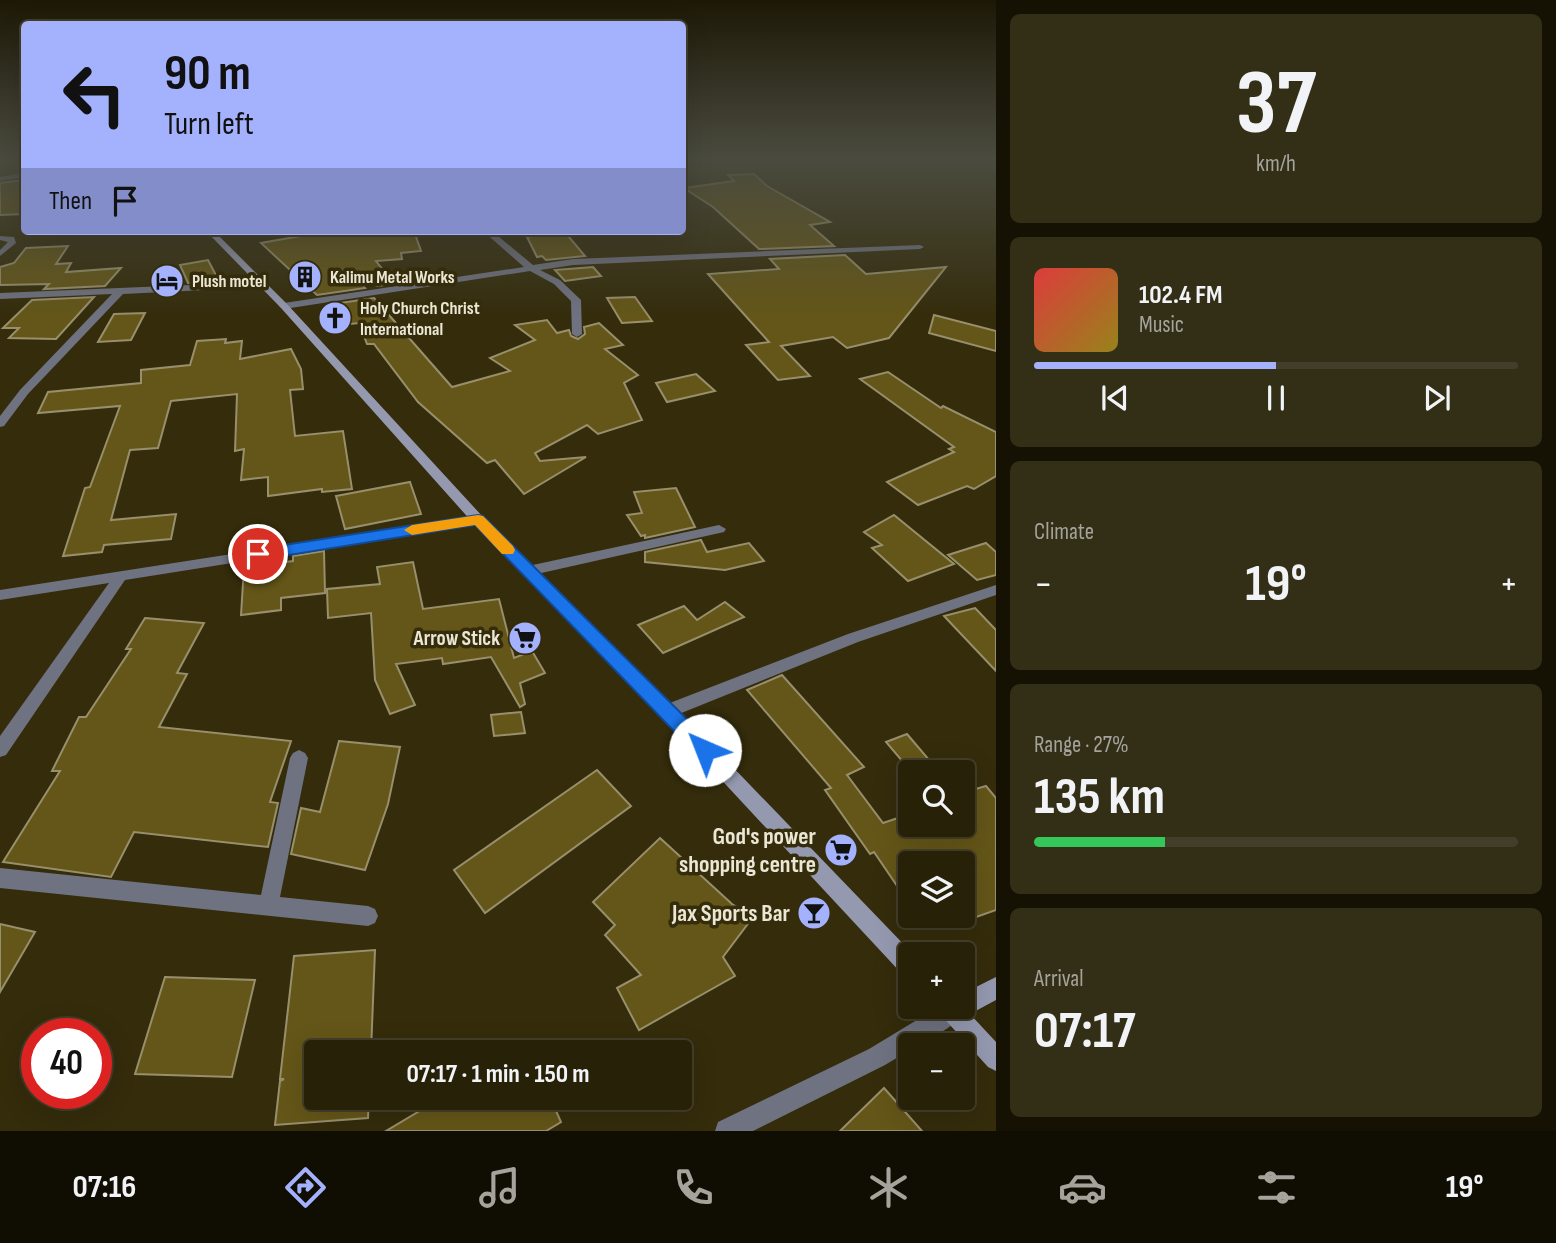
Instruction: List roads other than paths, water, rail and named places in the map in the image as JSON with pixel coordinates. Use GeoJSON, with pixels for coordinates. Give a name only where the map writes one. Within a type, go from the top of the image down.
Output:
{"type":"FeatureCollection","features":[{"type":"Feature","properties":{"kind":"street"},"geometry":{"type":"LineString","coordinates":[[214,235],[284,306],[478,520],[668,711],[898,953]]}},
{"type":"Feature","properties":{"kind":"street"},"geometry":{"type":"LineString","coordinates":[[492,235],[531,268],[557,282],[576,300],[577,334]]}},
{"type":"Feature","properties":{"kind":"street"},"geometry":{"type":"LineString","coordinates":[[0,238],[11,239],[12,243],[0,254]]}},
{"type":"Feature","properties":{"kind":"street"},"geometry":{"type":"LineString","coordinates":[[284,306],[573,262],[920,247]]}},
{"type":"Feature","properties":{"kind":"street"},"geometry":{"type":"LineString","coordinates":[[0,296],[263,285]]}},
{"type":"Feature","properties":{"kind":"street"},"geometry":{"type":"LineString","coordinates":[[0,424],[24,392],[120,291]]}},
{"type":"Feature","properties":{"kind":"street"},"geometry":{"type":"LineString","coordinates":[[0,595],[478,520]]}},
{"type":"Feature","properties":{"kind":"street"},"geometry":{"type":"LineString","coordinates":[[528,571],[719,529]]}},
{"type":"Feature","properties":{"kind":"street"},"geometry":{"type":"LineString","coordinates":[[0,750],[121,576]]}},
{"type":"Feature","properties":{"kind":"street"},"geometry":{"type":"LineString","coordinates":[[668,711],[853,638],[996,590]]}},
{"type":"Feature","properties":{"kind":"street"},"geometry":{"type":"LineString","coordinates":[[270,904],[299,758]]}},
{"type":"Feature","properties":{"kind":"street"},"geometry":{"type":"LineString","coordinates":[[0,878],[368,916]]}},
{"type":"Feature","properties":{"kind":"street"},"geometry":{"type":"LineString","coordinates":[[975,998],[996,988]]}},
{"type":"Feature","properties":{"kind":"street"},"geometry":{"type":"LineString","coordinates":[[727,1131],[877,1057],[935,1019]]}},
{"type":"Feature","properties":{"kind":"street"},"geometry":{"type":"LineString","coordinates":[[959,1019],[996,1059]]}},
{"type":"Feature","properties":{"kind":"place","name":"Kalimu Metal Works"},"geometry":{"type":"Point","coordinates":[305,277]}},
{"type":"Feature","properties":{"kind":"place","name":"Plush motel"},"geometry":{"type":"Point","coordinates":[167,281]}},
{"type":"Feature","properties":{"kind":"place","name":"Holy Church Christ International"},"geometry":{"type":"Point","coordinates":[335,318]}},
{"type":"Feature","properties":{"kind":"place","name":"Arrow Stick"},"geometry":{"type":"Point","coordinates":[525,638]}},
{"type":"Feature","properties":{"kind":"place","name":"God's power shopping centre"},"geometry":{"type":"Point","coordinates":[841,850]}},
{"type":"Feature","properties":{"kind":"place","name":"Jax Sports Bar"},"geometry":{"type":"Point","coordinates":[814,913]}}]}
